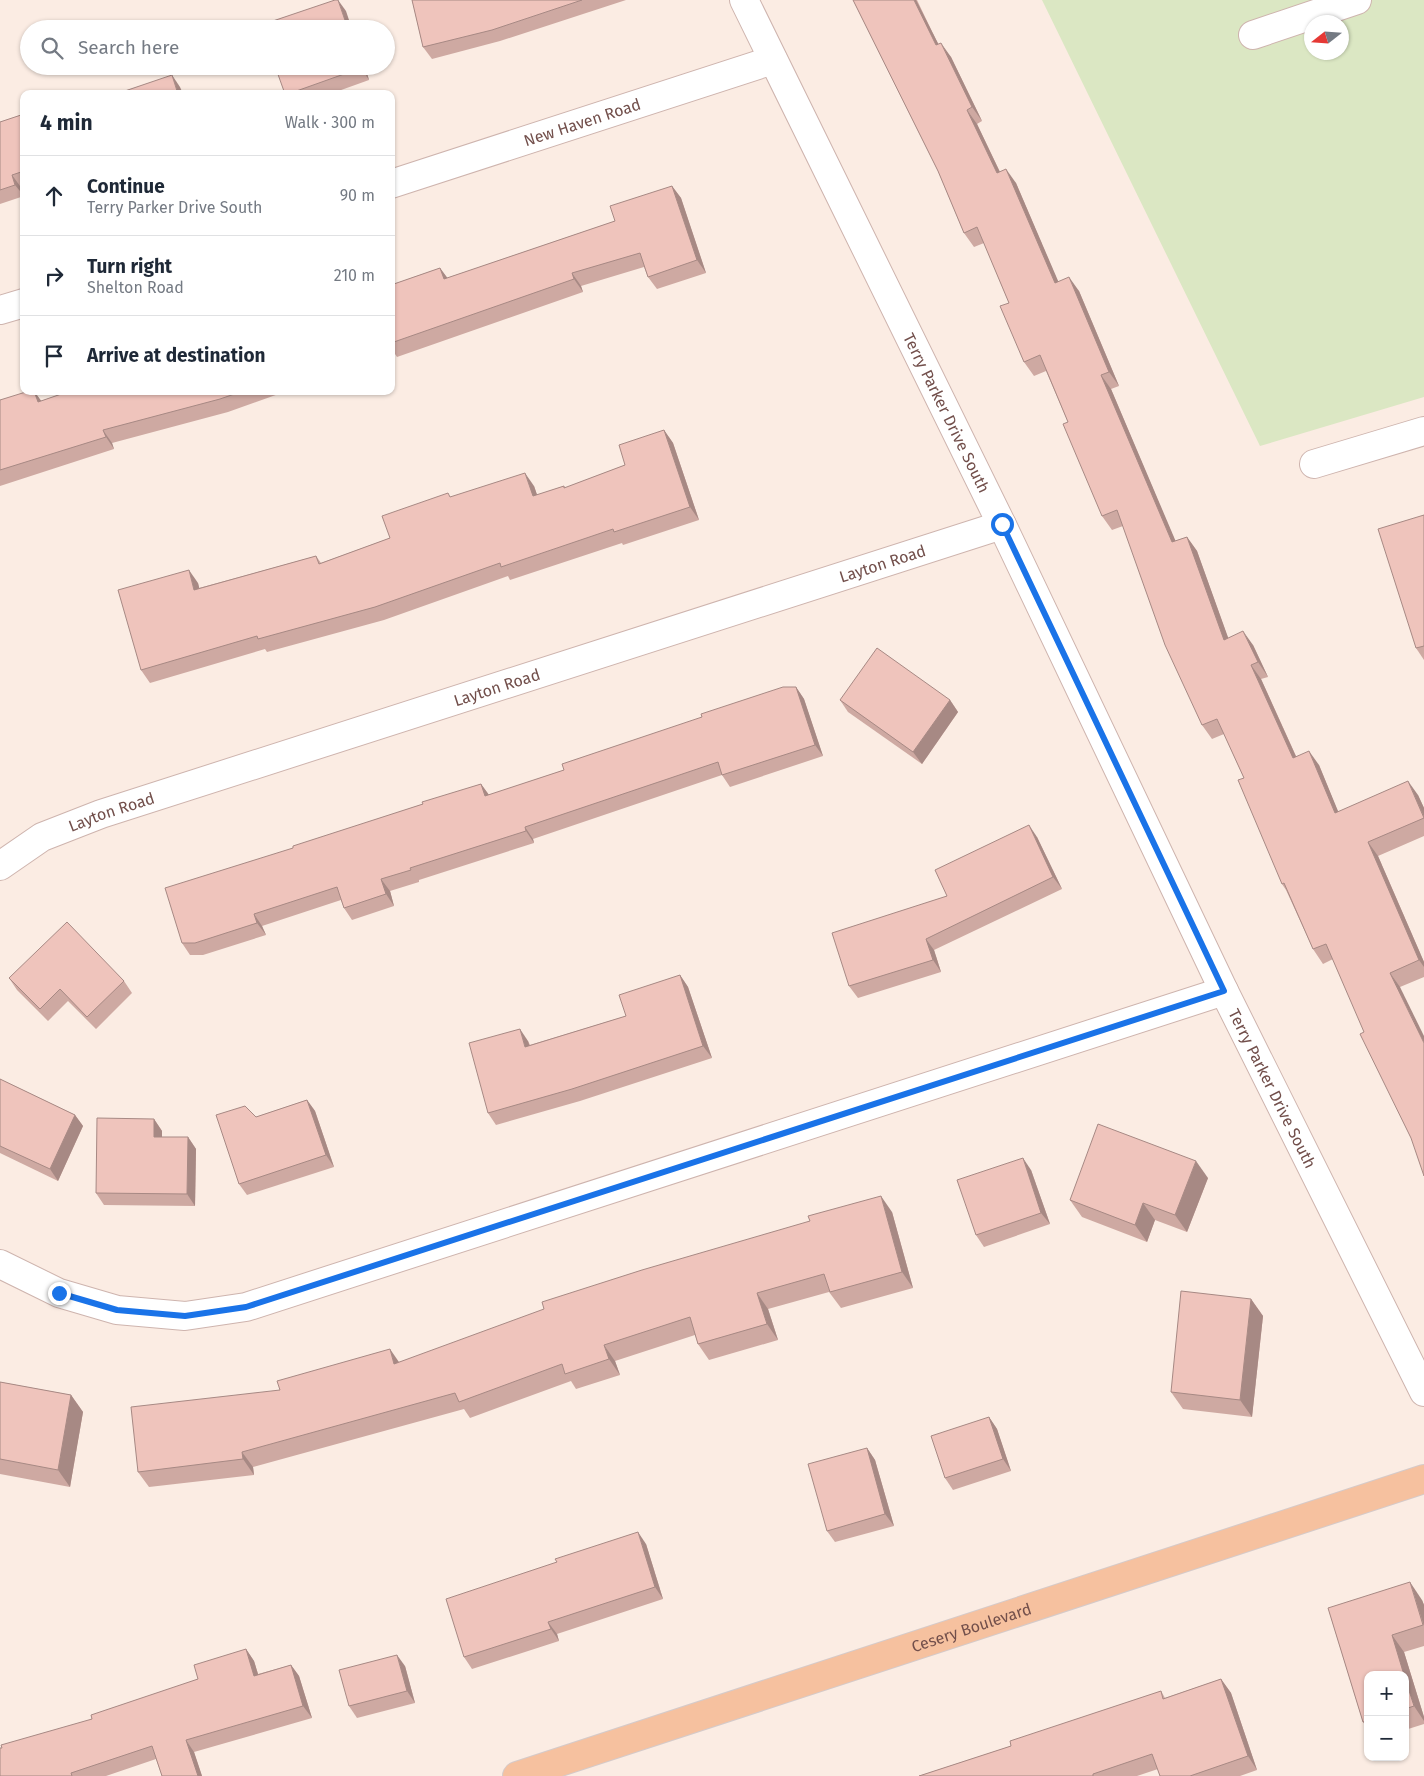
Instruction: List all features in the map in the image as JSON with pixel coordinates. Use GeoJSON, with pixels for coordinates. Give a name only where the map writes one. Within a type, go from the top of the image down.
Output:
{"type":"FeatureCollection","features":[{"type":"Feature","properties":{"kind":"main road","name":"Cesery Boulevard"},"geometry":{"type":"LineString","coordinates":[[518,1776],[1424,1479]]}},
{"type":"Feature","properties":{"kind":"street","name":"Terry Parker Drive South"},"geometry":{"type":"LineString","coordinates":[[744,0],[1002,524],[1224,991],[1424,1392]]}},
{"type":"Feature","properties":{"kind":"street"},"geometry":{"type":"LineString","coordinates":[[1252,35],[1357,0]]}},
{"type":"Feature","properties":{"kind":"street","name":"New Haven Road"},"geometry":{"type":"LineString","coordinates":[[395,183],[773,60]]}},
{"type":"Feature","properties":{"kind":"street"},"geometry":{"type":"LineString","coordinates":[[0,310],[20,304]]}},
{"type":"Feature","properties":{"kind":"street"},"geometry":{"type":"LineString","coordinates":[[1314,464],[1424,432]]}},
{"type":"Feature","properties":{"kind":"street","name":"Layton Road"},"geometry":{"type":"LineString","coordinates":[[0,866],[42,837],[101,814],[1002,524]]}},
{"type":"Feature","properties":{"kind":"street"},"geometry":{"type":"LineString","coordinates":[[0,1264],[59,1293],[117,1310],[185,1316],[246,1307],[1224,991]]}},
{"type":"Feature","properties":{"kind":"green space"},"geometry":{"type":"Polygon","coordinates":[[[1042,0],[1424,0],[1424,397],[1260,446],[1042,0]]]}},
{"type":"Feature","properties":{"kind":"building"},"geometry":{"type":"Polygon","coordinates":[[[338,0],[345,20],[276,20],[338,0]]]}},
{"type":"Feature","properties":{"kind":"building"},"geometry":{"type":"Polygon","coordinates":[[[412,0],[582,0],[492,30],[423,47],[412,0]]]}},
{"type":"Feature","properties":{"kind":"building"},"geometry":{"type":"Polygon","coordinates":[[[853,0],[914,0],[936,45],[941,43],[972,107],[967,110],[997,173],[1006,169],[1055,283],[1069,277],[1109,372],[1101,375],[1172,542],[1187,537],[1224,640],[1243,631],[1258,662],[1251,665],[1293,758],[1309,751],[1335,813],[1408,781],[1424,818],[1368,842],[1419,960],[1390,973],[1424,1043],[1424,1176],[1411,1138],[1360,1034],[1364,1032],[1326,944],[1313,949],[1284,883],[1282,884],[1238,780],[1244,778],[1217,719],[1202,725],[1165,645],[1117,510],[1102,516],[1063,424],[1068,422],[1040,355],[1024,362],[1000,306],[1009,303],[977,227],[964,233],[938,171],[853,0]]]}},
{"type":"Feature","properties":{"kind":"building"},"geometry":{"type":"Polygon","coordinates":[[[172,75],[177,90],[128,90],[172,75]]]}},
{"type":"Feature","properties":{"kind":"building"},"geometry":{"type":"Polygon","coordinates":[[[278,75],[341,75],[299,90],[284,90],[278,75]]]}},
{"type":"Feature","properties":{"kind":"building"},"geometry":{"type":"Polygon","coordinates":[[[20,115],[20,172],[12,175],[15,185],[0,190],[0,122],[20,115]]]}},
{"type":"Feature","properties":{"kind":"building"},"geometry":{"type":"Polygon","coordinates":[[[672,186],[697,260],[648,277],[640,253],[572,273],[574,279],[395,342],[395,284],[440,268],[444,279],[615,221],[610,206],[672,186]]]}},
{"type":"Feature","properties":{"kind":"building"},"geometry":{"type":"Polygon","coordinates":[[[20,394],[35,395],[38,402],[58,395],[232,395],[103,430],[106,437],[0,470],[0,400],[20,394]]]}},
{"type":"Feature","properties":{"kind":"building"},"geometry":{"type":"Polygon","coordinates":[[[664,430],[690,507],[614,532],[613,529],[501,567],[500,563],[375,607],[258,639],[257,636],[141,670],[118,590],[189,570],[194,590],[316,556],[319,564],[390,538],[382,516],[448,493],[450,497],[525,473],[533,496],[564,486],[564,488],[625,465],[619,445],[664,430]]]}},
{"type":"Feature","properties":{"kind":"building"},"geometry":{"type":"Polygon","coordinates":[[[1424,515],[1424,646],[1416,648],[1378,529],[1424,515]]]}},
{"type":"Feature","properties":{"kind":"building"},"geometry":{"type":"Polygon","coordinates":[[[877,648],[950,700],[913,752],[840,700],[877,648]]]}},
{"type":"Feature","properties":{"kind":"building"},"geometry":{"type":"Polygon","coordinates":[[[783,687],[796,687],[815,745],[722,775],[718,762],[525,827],[526,831],[381,879],[386,894],[344,908],[337,887],[254,914],[257,923],[195,943],[182,943],[165,888],[293,848],[293,846],[423,804],[422,802],[481,784],[485,796],[564,770],[562,764],[702,717],[701,714],[783,687]]]}},
{"type":"Feature","properties":{"kind":"building"},"geometry":{"type":"Polygon","coordinates":[[[1029,825],[1053,877],[926,939],[933,960],[849,986],[832,933],[947,896],[935,870],[1029,825]]]}},
{"type":"Feature","properties":{"kind":"building"},"geometry":{"type":"Polygon","coordinates":[[[67,922],[124,981],[87,1017],[60,989],[40,1009],[9,978],[67,922]]]}},
{"type":"Feature","properties":{"kind":"building"},"geometry":{"type":"Polygon","coordinates":[[[680,975],[703,1046],[572,1089],[488,1113],[469,1043],[520,1029],[525,1047],[626,1016],[619,995],[680,975]]]}},
{"type":"Feature","properties":{"kind":"building"},"geometry":{"type":"Polygon","coordinates":[[[0,1079],[75,1115],[50,1169],[0,1146],[0,1079]]]}},
{"type":"Feature","properties":{"kind":"building"},"geometry":{"type":"Polygon","coordinates":[[[307,1100],[326,1155],[239,1184],[216,1115],[245,1106],[256,1117],[307,1100]]]}},
{"type":"Feature","properties":{"kind":"building"},"geometry":{"type":"Polygon","coordinates":[[[97,1118],[154,1119],[154,1137],[188,1137],[187,1194],[96,1193],[97,1118]]]}},
{"type":"Feature","properties":{"kind":"building"},"geometry":{"type":"Polygon","coordinates":[[[1098,1124],[1196,1161],[1175,1215],[1143,1203],[1135,1225],[1070,1200],[1098,1124]]]}},
{"type":"Feature","properties":{"kind":"building"},"geometry":{"type":"Polygon","coordinates":[[[1023,1158],[1041,1213],[976,1235],[957,1180],[1023,1158]]]}},
{"type":"Feature","properties":{"kind":"building"},"geometry":{"type":"Polygon","coordinates":[[[881,1196],[902,1272],[830,1292],[824,1274],[757,1293],[767,1324],[698,1344],[690,1317],[604,1345],[609,1359],[565,1374],[562,1364],[459,1402],[455,1393],[242,1452],[243,1459],[138,1472],[131,1407],[280,1390],[277,1381],[390,1349],[394,1364],[544,1309],[542,1302],[642,1270],[810,1221],[808,1216],[881,1196]]]}},
{"type":"Feature","properties":{"kind":"building"},"geometry":{"type":"Polygon","coordinates":[[[1181,1291],[1251,1299],[1240,1400],[1171,1392],[1181,1291]]]}},
{"type":"Feature","properties":{"kind":"building"},"geometry":{"type":"Polygon","coordinates":[[[0,1382],[71,1395],[58,1470],[0,1459],[0,1382]]]}},
{"type":"Feature","properties":{"kind":"building"},"geometry":{"type":"Polygon","coordinates":[[[989,1417],[1003,1459],[945,1478],[931,1436],[989,1417]]]}},
{"type":"Feature","properties":{"kind":"building"},"geometry":{"type":"Polygon","coordinates":[[[867,1448],[885,1514],[827,1531],[808,1464],[867,1448]]]}},
{"type":"Feature","properties":{"kind":"building"},"geometry":{"type":"Polygon","coordinates":[[[638,1532],[655,1587],[548,1622],[551,1629],[464,1657],[446,1599],[557,1562],[555,1559],[638,1532]]]}},
{"type":"Feature","properties":{"kind":"building"},"geometry":{"type":"Polygon","coordinates":[[[1410,1582],[1423,1625],[1392,1635],[1403,1671],[1364,1671],[1364,1722],[1363,1722],[1328,1608],[1410,1582]]]}},
{"type":"Feature","properties":{"kind":"building"},"geometry":{"type":"Polygon","coordinates":[[[246,1649],[254,1676],[291,1665],[303,1706],[186,1740],[198,1776],[162,1776],[152,1746],[71,1773],[72,1776],[0,1776],[1,1745],[92,1719],[91,1715],[198,1679],[194,1665],[246,1649]]]}},
{"type":"Feature","properties":{"kind":"building"},"geometry":{"type":"Polygon","coordinates":[[[397,1655],[407,1691],[349,1706],[339,1670],[397,1655]]]}},
{"type":"Feature","properties":{"kind":"building"},"geometry":{"type":"Polygon","coordinates":[[[1221,1679],[1248,1756],[1190,1776],[1160,1776],[1152,1754],[1093,1774],[1093,1776],[919,1776],[1011,1746],[1010,1741],[1161,1691],[1163,1699],[1221,1679]]]}},
{"type":"Feature","properties":{"kind":"building"},"geometry":{"type":"Polygon","coordinates":[[[1409,1690],[1414,1706],[1409,1708],[1409,1690]]]}},
{"type":"Feature","properties":{"kind":"route"},"geometry":{"type":"LineString","coordinates":[[59,1293],[117,1310],[185,1316],[246,1307],[1224,991],[1002,524]]}}]}
